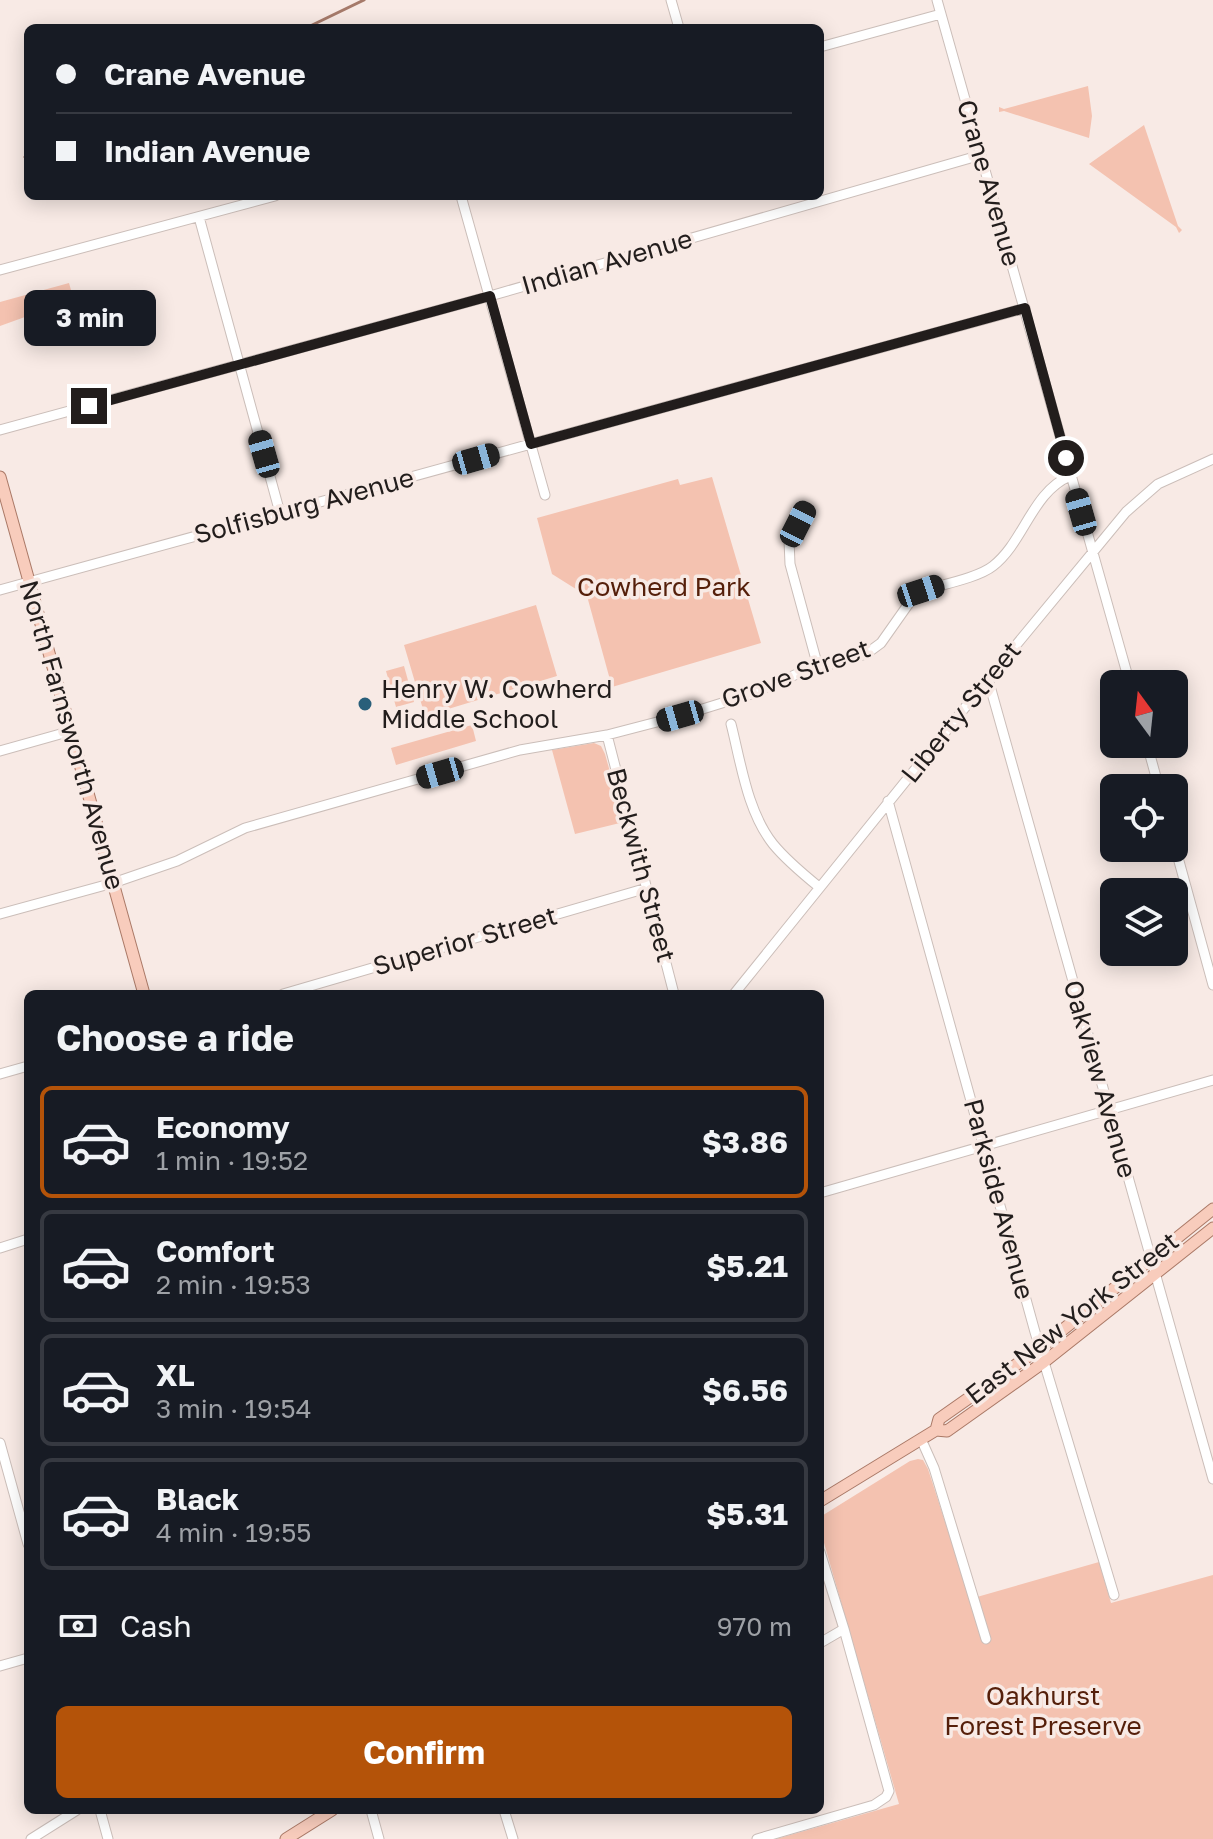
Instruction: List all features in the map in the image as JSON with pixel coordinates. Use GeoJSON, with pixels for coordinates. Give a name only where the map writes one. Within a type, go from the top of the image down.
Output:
{"type":"FeatureCollection","features":[{"type":"Feature","properties":{"kind":"main road","name":"North Farnsworth Avenue"},"geometry":{"type":"LineString","coordinates":[[0,477],[143,990]]}},
{"type":"Feature","properties":{"kind":"main road","name":"East New York Street"},"geometry":{"type":"LineString","coordinates":[[936,1430],[939,1419],[1040,1348],[1213,1209]]}},
{"type":"Feature","properties":{"kind":"main road","name":"East New York Street"},"geometry":{"type":"LineString","coordinates":[[824,1499],[936,1430],[947,1431],[1044,1362],[1213,1228]]}},
{"type":"Feature","properties":{"kind":"main road"},"geometry":{"type":"LineString","coordinates":[[286,1839],[326,1814]]}},
{"type":"Feature","properties":{"kind":"street"},"geometry":{"type":"LineString","coordinates":[[671,0],[678,24]]}},
{"type":"Feature","properties":{"kind":"street","name":"Crane Avenue"},"geometry":{"type":"LineString","coordinates":[[937,0],[1126,670]]}},
{"type":"Feature","properties":{"kind":"street"},"geometry":{"type":"LineString","coordinates":[[824,46],[941,14]]}},
{"type":"Feature","properties":{"kind":"street","name":"Indian Avenue"},"geometry":{"type":"LineString","coordinates":[[0,430],[490,296],[981,155]]}},
{"type":"Feature","properties":{"kind":"street"},"geometry":{"type":"LineString","coordinates":[[0,270],[261,200]]}},
{"type":"Feature","properties":{"kind":"street"},"geometry":{"type":"LineString","coordinates":[[462,200],[545,495]]}},
{"type":"Feature","properties":{"kind":"street"},"geometry":{"type":"LineString","coordinates":[[199,217],[280,513]]}},
{"type":"Feature","properties":{"kind":"street","name":"Solfisburg Avenue"},"geometry":{"type":"LineString","coordinates":[[0,590],[1025,308]]}},
{"type":"Feature","properties":{"kind":"street","name":"Liberty Street"},"geometry":{"type":"LineString","coordinates":[[737,990],[988,679],[1146,492],[1171,477],[1213,459]]}},
{"type":"Feature","properties":{"kind":"street","name":"Grove Street"},"geometry":{"type":"LineString","coordinates":[[0,914],[113,883],[177,861],[245,828],[520,750],[607,735],[751,694],[818,667],[866,654],[881,643],[921,591],[992,568],[1047,493],[1070,476]]}},
{"type":"Feature","properties":{"kind":"street"},"geometry":{"type":"LineString","coordinates":[[806,507],[789,540],[790,564],[818,667]]}},
{"type":"Feature","properties":{"kind":"street","name":"Oakview Avenue"},"geometry":{"type":"LineString","coordinates":[[988,679],[1213,1479]]}},
{"type":"Feature","properties":{"kind":"street"},"geometry":{"type":"LineString","coordinates":[[731,724],[751,800],[764,832],[790,862],[819,887]]}},
{"type":"Feature","properties":{"kind":"street"},"geometry":{"type":"LineString","coordinates":[[0,751],[71,731]]}},
{"type":"Feature","properties":{"kind":"street","name":"Beckwith Street"},"geometry":{"type":"LineString","coordinates":[[607,735],[673,990]]}},
{"type":"Feature","properties":{"kind":"street","name":"Parkside Avenue"},"geometry":{"type":"LineString","coordinates":[[888,801],[1040,1348],[1114,1595]]}},
{"type":"Feature","properties":{"kind":"street"},"geometry":{"type":"LineString","coordinates":[[1179,862],[1213,985]]}},
{"type":"Feature","properties":{"kind":"street","name":"Superior Street"},"geometry":{"type":"LineString","coordinates":[[297,990],[647,888]]}},
{"type":"Feature","properties":{"kind":"street"},"geometry":{"type":"LineString","coordinates":[[0,1074],[24,1067]]}},
{"type":"Feature","properties":{"kind":"street"},"geometry":{"type":"LineString","coordinates":[[824,1192],[1213,1080]]}},
{"type":"Feature","properties":{"kind":"street"},"geometry":{"type":"LineString","coordinates":[[0,1248],[24,1240]]}},
{"type":"Feature","properties":{"kind":"street"},"geometry":{"type":"LineString","coordinates":[[921,1439],[934,1468],[986,1639]]}},
{"type":"Feature","properties":{"kind":"street"},"geometry":{"type":"LineString","coordinates":[[0,1443],[24,1530]]}},
{"type":"Feature","properties":{"kind":"street"},"geometry":{"type":"LineString","coordinates":[[757,1839],[874,1805],[886,1797],[889,1785],[824,1565]]}},
{"type":"Feature","properties":{"kind":"street"},"geometry":{"type":"LineString","coordinates":[[824,1641],[844,1629]]}},
{"type":"Feature","properties":{"kind":"street"},"geometry":{"type":"LineString","coordinates":[[0,1666],[24,1659]]}},
{"type":"Feature","properties":{"kind":"street"},"geometry":{"type":"LineString","coordinates":[[31,1839],[71,1814]]}},
{"type":"Feature","properties":{"kind":"street"},"geometry":{"type":"LineString","coordinates":[[101,1814],[108,1839]]}},
{"type":"Feature","properties":{"kind":"street"},"geometry":{"type":"LineString","coordinates":[[372,1814],[379,1839]]}},
{"type":"Feature","properties":{"kind":"street"},"geometry":{"type":"LineString","coordinates":[[505,1814],[513,1839]]}},
{"type":"Feature","properties":{"kind":"green space"},"geometry":{"type":"Polygon","coordinates":[[[1088,86],[1092,116],[1089,138],[999,112],[999,107],[1004,109],[1088,86]]]}},
{"type":"Feature","properties":{"kind":"green space"},"geometry":{"type":"Polygon","coordinates":[[[1144,125],[1178,226],[1182,230],[1179,233],[1176,227],[1089,164],[1144,125]]]}},
{"type":"Feature","properties":{"kind":"green space"},"geometry":{"type":"Polygon","coordinates":[[[69,283],[75,304],[47,309],[0,326],[0,302],[69,283]]]}},
{"type":"Feature","properties":{"kind":"green space","name":"Cowherd Park"},"geometry":{"type":"Polygon","coordinates":[[[712,477],[761,643],[612,687],[587,596],[552,574],[537,518],[678,479],[680,485],[712,477]]]}},
{"type":"Feature","properties":{"kind":"green space"},"geometry":{"type":"Polygon","coordinates":[[[536,605],[557,676],[425,716],[404,645],[536,605]]]}},
{"type":"Feature","properties":{"kind":"green space"},"geometry":{"type":"Polygon","coordinates":[[[404,666],[414,702],[396,707],[386,671],[404,666]]]}},
{"type":"Feature","properties":{"kind":"green space"},"geometry":{"type":"Polygon","coordinates":[[[472,725],[476,741],[396,765],[391,748],[472,725]]]}},
{"type":"Feature","properties":{"kind":"green space"},"geometry":{"type":"Polygon","coordinates":[[[594,743],[601,746],[605,754],[624,822],[575,834],[552,750],[594,743]]]}},
{"type":"Feature","properties":{"kind":"green space","name":"Oakhurst Forest Preserve"},"geometry":{"type":"Polygon","coordinates":[[[923,1460],[928,1469],[970,1599],[1099,1562],[1111,1603],[1213,1575],[1213,1839],[776,1839],[899,1804],[824,1543],[824,1515],[910,1461],[923,1460]]]}},
{"type":"Feature","properties":{"kind":"waterway"},"geometry":{"type":"LineString","coordinates":[[314,24],[364,0]]}},
{"type":"Feature","properties":{"kind":"place","name":"Henry W. Cowherd Middle School"},"geometry":{"type":"Point","coordinates":[365,704]}},
{"type":"Feature","properties":{"kind":"route"},"geometry":{"type":"LineString","coordinates":[[89,406],[490,296],[531,444],[1025,308],[1066,458]]}}]}
